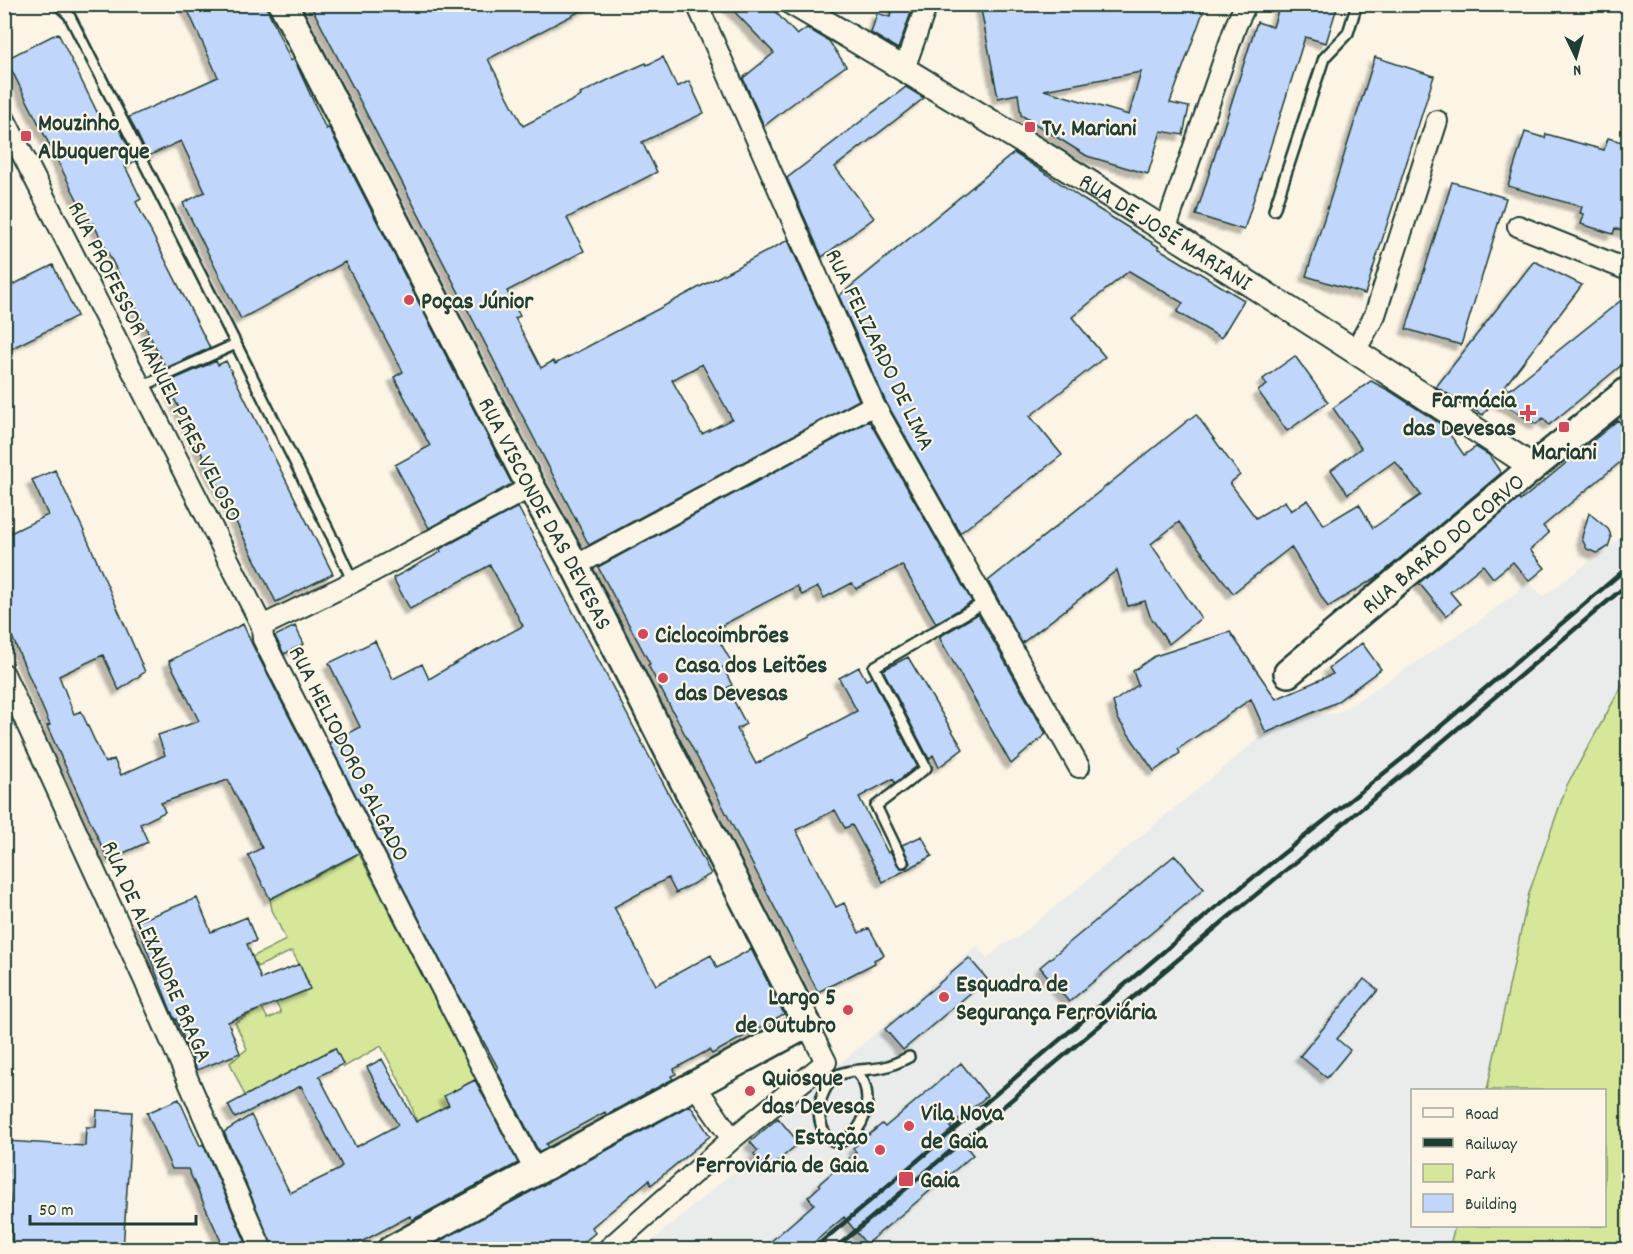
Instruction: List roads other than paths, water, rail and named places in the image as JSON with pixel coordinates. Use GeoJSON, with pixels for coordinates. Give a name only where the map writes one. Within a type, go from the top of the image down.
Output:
{"type":"FeatureCollection","features":[{"type":"Feature","properties":{"kind":"main road","name":"RUA VISCONDE DAS DEVESAS"},"geometry":{"type":"LineString","coordinates":[[283,4],[531,487],[575,566],[807,1024]]}},
{"type":"Feature","properties":{"kind":"main road","name":"RUA BARÃO DO CORVO"},"geometry":{"type":"LineString","coordinates":[[1288,673],[1533,467],[1629,391]]}},
{"type":"Feature","properties":{"kind":"main road"},"geometry":{"type":"LineString","coordinates":[[391,1250],[807,1024]]}},
{"type":"Feature","properties":{"kind":"street","name":"RUA FELIZARDO DE LIMA"},"geometry":{"type":"LineString","coordinates":[[697,4],[874,405],[1079,766]]}},
{"type":"Feature","properties":{"kind":"street","name":"RUA DE JOSÉ MARIANI"},"geometry":{"type":"LineString","coordinates":[[794,4],[904,69],[1165,231],[1533,467]]}},
{"type":"Feature","properties":{"kind":"street"},"geometry":{"type":"LineString","coordinates":[[904,69],[927,4]]}},
{"type":"Feature","properties":{"kind":"street"},"geometry":{"type":"LineString","coordinates":[[1165,231],[1236,25],[1246,4]]}},
{"type":"Feature","properties":{"kind":"street","name":"RUA PROFESSOR MANUEL PIRES VELOSO"},"geometry":{"type":"LineString","coordinates":[[4,118],[261,626]]}},
{"type":"Feature","properties":{"kind":"street"},"geometry":{"type":"LineString","coordinates":[[1355,351],[1376,315],[1437,121]]}},
{"type":"Feature","properties":{"kind":"street"},"geometry":{"type":"LineString","coordinates":[[1518,226],[1629,270]]}},
{"type":"Feature","properties":{"kind":"street"},"geometry":{"type":"LineString","coordinates":[[575,566],[874,405]]}},
{"type":"Feature","properties":{"kind":"street","name":"RUA HELIODORO SALGADO"},"geometry":{"type":"LineString","coordinates":[[531,487],[353,582],[261,626],[263,639],[268,649],[535,1171]]}},
{"type":"Feature","properties":{"kind":"street","name":"RUA DE ALEXANDRE BRAGA"},"geometry":{"type":"LineString","coordinates":[[4,674],[144,979],[262,1250]]}},
{"type":"Feature","properties":{"kind":"street"},"geometry":{"type":"LineString","coordinates":[[607,1250],[732,1139],[831,1069],[807,1024]]}},
{"type":"Feature","properties":{"kind":"street"},"geometry":{"type":"LineString","coordinates":[[694,1084],[732,1139]]}},
{"type":"Feature","properties":{"kind":"lane"},"geometry":{"type":"LineString","coordinates":[[57,4],[69,15],[236,344],[353,582]]}},
{"type":"Feature","properties":{"kind":"lane"},"geometry":{"type":"LineString","coordinates":[[1274,210],[1324,58],[1348,33],[1357,4]]}},
{"type":"Feature","properties":{"kind":"lane"},"geometry":{"type":"LineString","coordinates":[[141,387],[236,344]]}},
{"type":"Feature","properties":{"kind":"lane"},"geometry":{"type":"LineString","coordinates":[[903,862],[876,806],[926,768],[874,667],[985,602]]}},
{"type":"Feature","properties":{"kind":"lane"},"geometry":{"type":"LineString","coordinates":[[855,1071],[864,1082],[867,1096],[865,1115],[851,1136],[842,1141],[831,1139],[824,1134],[820,1123],[821,1097],[831,1069],[855,1071],[889,1066],[909,1057]]}},
{"type":"Feature","properties":{"kind":"railway"},"geometry":{"type":"LineString","coordinates":[[812,1250],[1215,908],[1408,754],[1628,567]]}},
{"type":"Feature","properties":{"kind":"railway"},"geometry":{"type":"LineString","coordinates":[[833,1250],[1225,920],[1416,764],[1628,584]]}},
{"type":"Feature","properties":{"kind":"place","name":"Tv. Mariani"},"geometry":{"type":"Point","coordinates":[1030,127]}},
{"type":"Feature","properties":{"kind":"place","name":"Mouzinho Albuquerque"},"geometry":{"type":"Point","coordinates":[26,136]}},
{"type":"Feature","properties":{"kind":"place","name":"Poças Júnior"},"geometry":{"type":"Point","coordinates":[409,300]}},
{"type":"Feature","properties":{"kind":"place","name":"Farmácia das Devesas"},"geometry":{"type":"Point","coordinates":[1528,413]}},
{"type":"Feature","properties":{"kind":"place","name":"Mariani"},"geometry":{"type":"Point","coordinates":[1564,427]}},
{"type":"Feature","properties":{"kind":"place","name":"Ciclocoimbrões"},"geometry":{"type":"Point","coordinates":[643,634]}},
{"type":"Feature","properties":{"kind":"place","name":"Casa dos Leitões das Devesas"},"geometry":{"type":"Point","coordinates":[663,678]}},
{"type":"Feature","properties":{"kind":"place","name":"Esquadra de Segurança Ferroviária"},"geometry":{"type":"Point","coordinates":[944,997]}},
{"type":"Feature","properties":{"kind":"place","name":"Largo 5 de Outubro"},"geometry":{"type":"Point","coordinates":[848,1010]}},
{"type":"Feature","properties":{"kind":"place","name":"Quiosque das Devesas"},"geometry":{"type":"Point","coordinates":[750,1091]}},
{"type":"Feature","properties":{"kind":"place","name":"Vila Nova de Gaia"},"geometry":{"type":"Point","coordinates":[909,1126]}},
{"type":"Feature","properties":{"kind":"place","name":"Estação Ferroviária de Gaia"},"geometry":{"type":"Point","coordinates":[880,1150]}},
{"type":"Feature","properties":{"kind":"place","name":"Gaia"},"geometry":{"type":"Point","coordinates":[906,1179]}}]}
